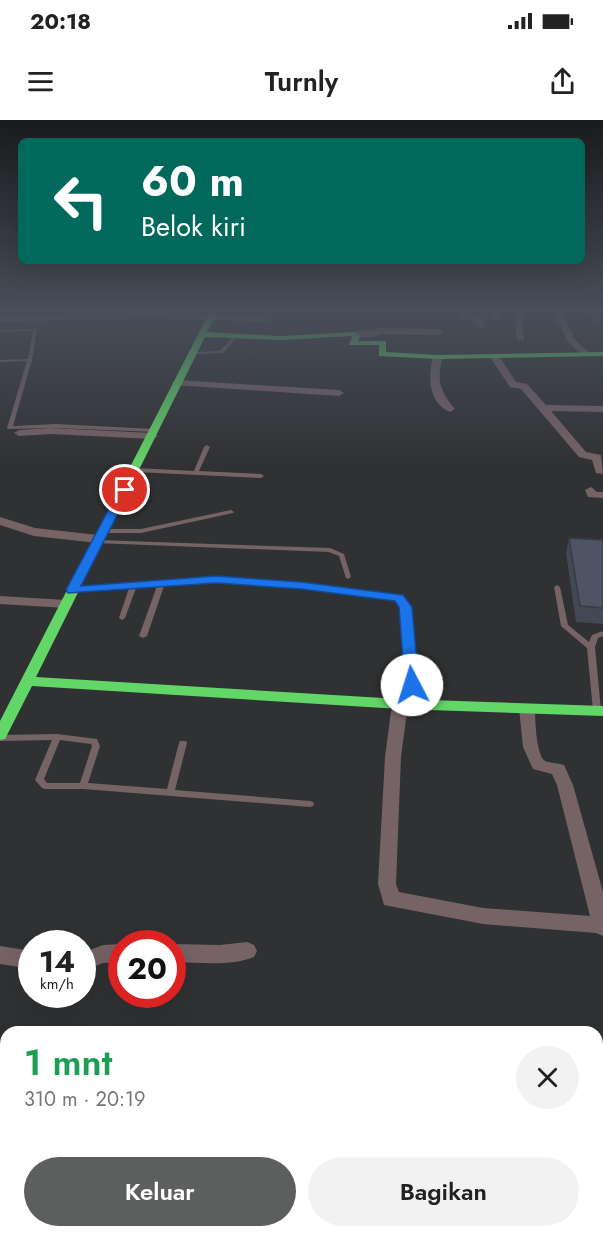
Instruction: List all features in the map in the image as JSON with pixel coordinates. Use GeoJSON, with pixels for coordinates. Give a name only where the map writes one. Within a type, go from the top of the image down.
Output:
{"type":"FeatureCollection","features":[{"type":"Feature","properties":{"kind":"street"},"geometry":{"type":"LineString","coordinates":[[0,736],[99,537],[136,470],[187,363]]}},
{"type":"Feature","properties":{"kind":"street"},"geometry":{"type":"LineString","coordinates":[[436,363],[432,377],[440,399],[450,409]]}},
{"type":"Feature","properties":{"kind":"street"},"geometry":{"type":"LineString","coordinates":[[499,363],[513,385],[524,386],[583,455],[597,457],[600,471]]}},
{"type":"Feature","properties":{"kind":"street"},"geometry":{"type":"LineString","coordinates":[[177,383],[339,393]]}},
{"type":"Feature","properties":{"kind":"street"},"geometry":{"type":"LineString","coordinates":[[543,408],[603,409]]}},
{"type":"Feature","properties":{"kind":"street"},"geometry":{"type":"LineString","coordinates":[[14,430],[154,434]]}},
{"type":"Feature","properties":{"kind":"street"},"geometry":{"type":"LineString","coordinates":[[591,490],[592,495],[603,495]]}},
{"type":"Feature","properties":{"kind":"street"},"geometry":{"type":"LineString","coordinates":[[0,521],[34,532],[99,537]]}},
{"type":"Feature","properties":{"kind":"street"},"geometry":{"type":"LineString","coordinates":[[0,600],[66,604]]}},
{"type":"Feature","properties":{"kind":"street"},"geometry":{"type":"LineString","coordinates":[[27,681],[400,704],[600,711]]}},
{"type":"Feature","properties":{"kind":"street"},"geometry":{"type":"LineString","coordinates":[[400,704],[393,757],[387,884],[391,899],[418,906],[483,916],[603,926],[565,785],[558,768],[542,767],[535,759],[530,740],[527,708]]}},
{"type":"Feature","properties":{"kind":"street"},"geometry":{"type":"LineString","coordinates":[[186,953],[220,954],[247,951]]}},
{"type":"Feature","properties":{"kind":"street"},"geometry":{"type":"LineString","coordinates":[[0,955],[18,958]]}},
{"type":"Feature","properties":{"kind":"lane"},"geometry":{"type":"LineString","coordinates":[[0,427],[14,430],[29,363]]}},
{"type":"Feature","properties":{"kind":"lane"},"geometry":{"type":"LineString","coordinates":[[196,473],[207,447]]}},
{"type":"Feature","properties":{"kind":"lane"},"geometry":{"type":"LineString","coordinates":[[136,470],[261,476]]}},
{"type":"Feature","properties":{"kind":"lane"},"geometry":{"type":"LineString","coordinates":[[99,537],[141,531],[231,512]]}},
{"type":"Feature","properties":{"kind":"lane"},"geometry":{"type":"LineString","coordinates":[[99,537],[330,550],[342,555],[348,577]]}},
{"type":"Feature","properties":{"kind":"lane"},"geometry":{"type":"LineString","coordinates":[[72,590],[223,580],[301,585],[399,597],[405,607],[412,685]]}},
{"type":"Feature","properties":{"kind":"lane"},"geometry":{"type":"LineString","coordinates":[[143,636],[161,584]]}},
{"type":"Feature","properties":{"kind":"lane"},"geometry":{"type":"LineString","coordinates":[[122,618],[133,587]]}},
{"type":"Feature","properties":{"kind":"lane"},"geometry":{"type":"LineString","coordinates":[[557,587],[565,626],[591,647]]}},
{"type":"Feature","properties":{"kind":"lane"},"geometry":{"type":"LineString","coordinates":[[600,711],[591,647],[595,637],[603,633]]}},
{"type":"Feature","properties":{"kind":"lane"},"geometry":{"type":"LineString","coordinates":[[0,736],[57,737],[96,742],[83,786]]}},
{"type":"Feature","properties":{"kind":"lane"},"geometry":{"type":"LineString","coordinates":[[57,737],[40,783],[45,786],[83,786],[310,804]]}},
{"type":"Feature","properties":{"kind":"lane"},"geometry":{"type":"LineString","coordinates":[[170,793],[183,743]]}},
{"type":"Feature","properties":{"kind":"building"},"geometry":{"type":"Polygon","coordinates":[[[569,538],[603,540],[603,608],[580,606],[569,538]]]}},
{"type":"Feature","properties":{"kind":"traffic: fast"},"geometry":{"type":"LineString","coordinates":[[0,735],[188,363]]}},
{"type":"Feature","properties":{"kind":"traffic: fast"},"geometry":{"type":"LineString","coordinates":[[27,681],[400,704],[603,711]]}},
{"type":"Feature","properties":{"kind":"route"},"geometry":{"type":"LineString","coordinates":[[125,490],[72,590],[216,580],[301,585],[399,597],[405,604],[412,685]]}}]}
